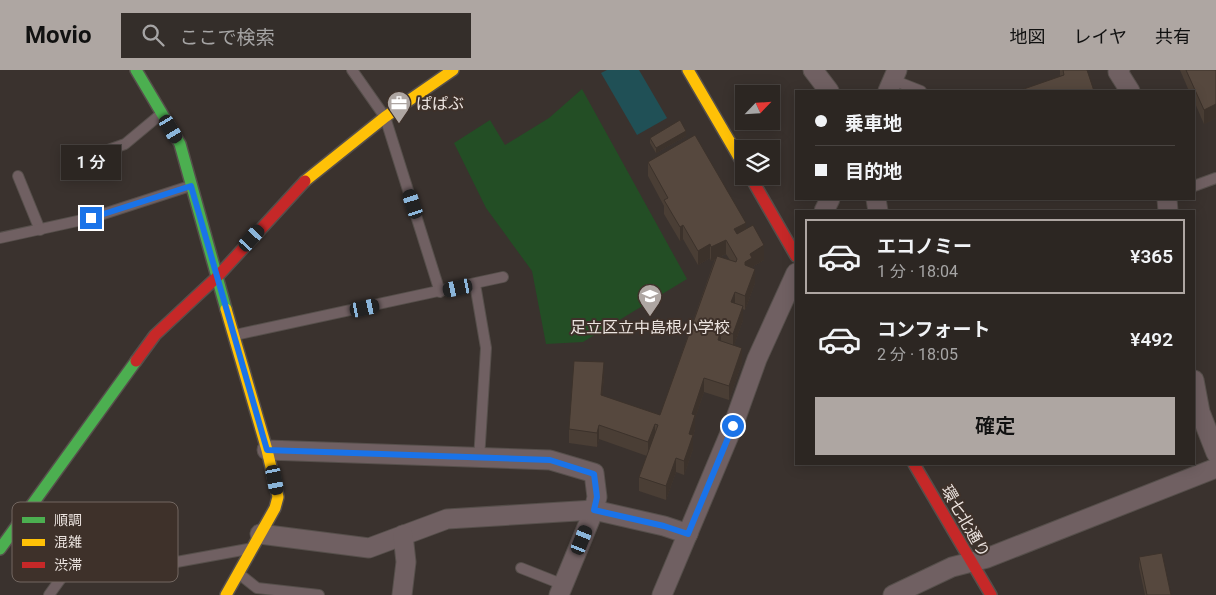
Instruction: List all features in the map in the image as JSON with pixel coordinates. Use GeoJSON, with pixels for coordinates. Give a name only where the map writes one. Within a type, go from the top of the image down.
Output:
{"type":"FeatureCollection","features":[{"type":"Feature","properties":{"kind":"street"},"geometry":{"type":"LineString","coordinates":[[136,70],[180,144],[216,278],[235,335],[267,450],[278,497],[275,508],[226,595]]}},
{"type":"Feature","properties":{"kind":"street"},"geometry":{"type":"LineString","coordinates":[[34,502],[155,335],[216,278],[301,185],[385,117],[453,70]]}},
{"type":"Feature","properties":{"kind":"street"},"geometry":{"type":"LineString","coordinates":[[688,70],[735,151]]}},
{"type":"Feature","properties":{"kind":"street"},"geometry":{"type":"LineString","coordinates":[[813,70],[828,90]]}},
{"type":"Feature","properties":{"kind":"street"},"geometry":{"type":"LineString","coordinates":[[1120,70],[1118,72],[1129,90]]}},
{"type":"Feature","properties":{"kind":"street"},"geometry":{"type":"LineString","coordinates":[[755,185],[795,254]]}},
{"type":"Feature","properties":{"kind":"street"},"geometry":{"type":"LineString","coordinates":[[662,595],[733,426],[757,359],[795,275]]}},
{"type":"Feature","properties":{"kind":"street"},"geometry":{"type":"LineString","coordinates":[[1195,384],[1216,452]]}},
{"type":"Feature","properties":{"kind":"street"},"geometry":{"type":"LineString","coordinates":[[267,450],[358,452],[479,459],[550,460],[594,474],[597,497],[594,510],[562,590]]}},
{"type":"Feature","properties":{"kind":"street","name":"環七北通り"},"geometry":{"type":"LineString","coordinates":[[915,465],[990,595]]}},
{"type":"Feature","properties":{"kind":"street"},"geometry":{"type":"LineString","coordinates":[[894,595],[952,567],[987,558],[1216,468]]}},
{"type":"Feature","properties":{"kind":"street"},"geometry":{"type":"LineString","coordinates":[[256,541],[369,548],[447,519],[594,510],[664,526],[688,534]]}},
{"type":"Feature","properties":{"kind":"street"},"geometry":{"type":"LineString","coordinates":[[0,549],[12,532]]}},
{"type":"Feature","properties":{"kind":"street"},"geometry":{"type":"LineString","coordinates":[[402,595],[406,562],[403,535]]}},
{"type":"Feature","properties":{"kind":"lane"},"geometry":{"type":"LineString","coordinates":[[352,70],[385,117],[440,292]]}},
{"type":"Feature","properties":{"kind":"lane"},"geometry":{"type":"LineString","coordinates":[[893,80],[918,90]]}},
{"type":"Feature","properties":{"kind":"lane"},"geometry":{"type":"LineString","coordinates":[[97,154],[125,144],[162,113]]}},
{"type":"Feature","properties":{"kind":"lane"},"geometry":{"type":"LineString","coordinates":[[18,176],[40,230]]}},
{"type":"Feature","properties":{"kind":"lane"},"geometry":{"type":"LineString","coordinates":[[1195,186],[1216,178]]}},
{"type":"Feature","properties":{"kind":"lane"},"geometry":{"type":"LineString","coordinates":[[0,238],[91,218],[191,186]]}},
{"type":"Feature","properties":{"kind":"lane"},"geometry":{"type":"LineString","coordinates":[[235,335],[503,277]]}},
{"type":"Feature","properties":{"kind":"lane"},"geometry":{"type":"LineString","coordinates":[[475,284],[486,348],[479,459]]}},
{"type":"Feature","properties":{"kind":"lane"},"geometry":{"type":"LineString","coordinates":[[178,560],[256,541]]}},
{"type":"Feature","properties":{"kind":"lane"},"geometry":{"type":"LineString","coordinates":[[521,568],[562,590]]}},
{"type":"Feature","properties":{"kind":"lane"},"geometry":{"type":"LineString","coordinates":[[238,573],[257,588],[319,595]]}},
{"type":"Feature","properties":{"kind":"lane"},"geometry":{"type":"LineString","coordinates":[[49,595],[59,582]]}},
{"type":"Feature","properties":{"kind":"green space"},"geometry":{"type":"Polygon","coordinates":[[[582,89],[687,279],[583,342],[546,344],[532,271],[486,208],[454,143],[490,120],[505,145],[549,118],[582,89]]]}},
{"type":"Feature","properties":{"kind":"water"},"geometry":{"type":"Polygon","coordinates":[[[607,70],[639,70],[667,118],[637,135],[601,73],[607,70]]]}},
{"type":"Feature","properties":{"kind":"building"},"geometry":{"type":"Polygon","coordinates":[[[1063,70],[1087,70],[1094,90],[1021,90],[1064,75],[1063,70]]]}},
{"type":"Feature","properties":{"kind":"building"},"geometry":{"type":"Polygon","coordinates":[[[1186,70],[1216,70],[1216,104],[1204,110],[1186,70]]]}},
{"type":"Feature","properties":{"kind":"building"},"geometry":{"type":"Polygon","coordinates":[[[680,120],[686,131],[656,148],[650,138],[680,120]]]}},
{"type":"Feature","properties":{"kind":"building"},"geometry":{"type":"Polygon","coordinates":[[[695,135],[746,223],[734,229],[737,234],[753,225],[764,245],[750,254],[752,258],[745,262],[745,265],[755,269],[745,296],[735,292],[731,302],[743,306],[733,334],[721,329],[718,340],[742,348],[729,386],[704,378],[692,414],[695,415],[689,434],[693,435],[684,461],[676,458],[666,486],[639,477],[658,425],[655,424],[648,442],[599,425],[597,433],[569,429],[574,361],[604,362],[601,395],[660,415],[717,256],[736,262],[737,259],[726,240],[711,247],[710,244],[698,251],[683,225],[680,227],[664,200],[668,198],[648,162],[695,135]]]}},
{"type":"Feature","properties":{"kind":"building"},"geometry":{"type":"Polygon","coordinates":[[[1162,553],[1171,595],[1147,595],[1139,557],[1162,553]]]}},
{"type":"Feature","properties":{"kind":"traffic: fast"},"geometry":{"type":"LineString","coordinates":[[136,70],[180,144],[226,309]]}},
{"type":"Feature","properties":{"kind":"traffic: fast"},"geometry":{"type":"LineString","coordinates":[[34,502],[136,361]]}},
{"type":"Feature","properties":{"kind":"traffic: fast"},"geometry":{"type":"LineString","coordinates":[[0,549],[12,532]]}},
{"type":"Feature","properties":{"kind":"traffic: slow"},"geometry":{"type":"LineString","coordinates":[[305,181],[385,117],[453,70]]}},
{"type":"Feature","properties":{"kind":"traffic: slow"},"geometry":{"type":"LineString","coordinates":[[688,70],[735,151]]}},
{"type":"Feature","properties":{"kind":"traffic: slow"},"geometry":{"type":"LineString","coordinates":[[226,309],[267,450],[278,497],[275,508],[226,595]]}},
{"type":"Feature","properties":{"kind":"traffic: jam"},"geometry":{"type":"LineString","coordinates":[[136,361],[155,335],[216,278],[305,181]]}},
{"type":"Feature","properties":{"kind":"traffic: jam"},"geometry":{"type":"LineString","coordinates":[[755,185],[795,254]]}},
{"type":"Feature","properties":{"kind":"traffic: jam"},"geometry":{"type":"LineString","coordinates":[[915,465],[991,595]]}},
{"type":"Feature","properties":{"kind":"place","name":"ぱぱぶ"},"geometry":{"type":"Point","coordinates":[399,124]}},
{"type":"Feature","properties":{"kind":"place","name":"足立区立中島根小学校"},"geometry":{"type":"Point","coordinates":[650,317]}},
{"type":"Feature","properties":{"kind":"route"},"geometry":{"type":"LineString","coordinates":[[91,218],[191,186],[267,450],[550,460],[575,466],[594,474],[597,497],[594,510],[664,526],[688,534],[733,426]]}}]}
